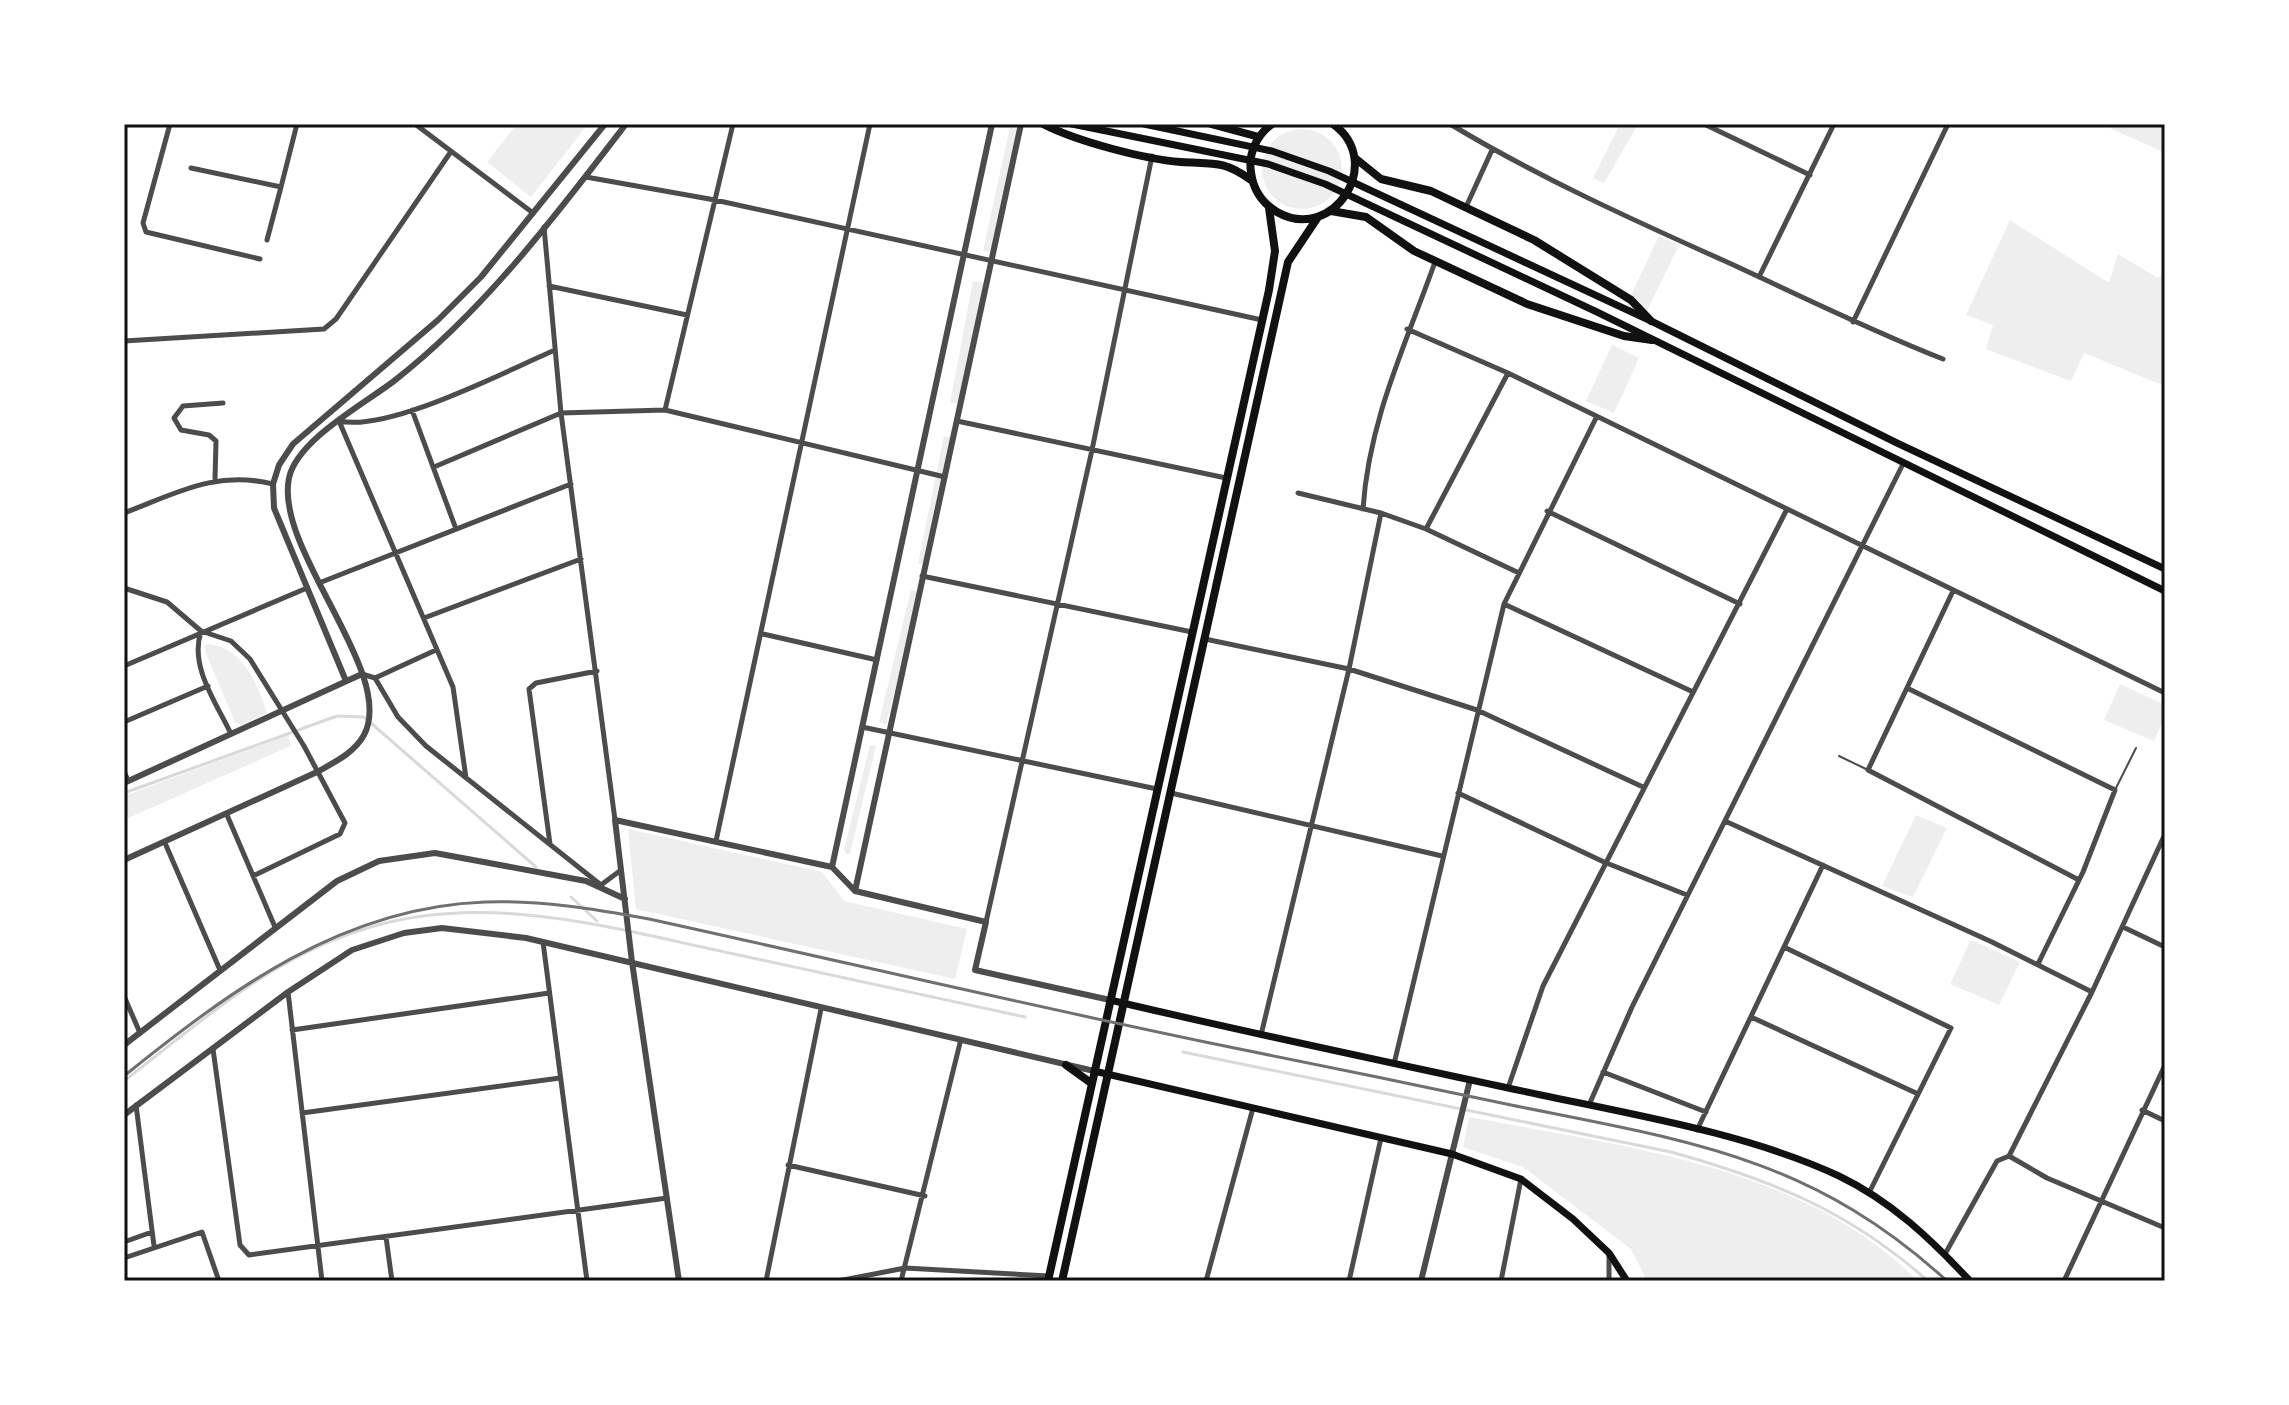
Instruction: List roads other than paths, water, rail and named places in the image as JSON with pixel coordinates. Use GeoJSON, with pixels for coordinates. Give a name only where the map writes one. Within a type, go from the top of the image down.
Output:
{"type":"FeatureCollection","features":[{"type":"Feature","properties":{"kind":"main road"},"geometry":{"type":"LineString","coordinates":[[1043,124],[1068,137],[1152,156],[1180,162],[1224,164],[1251,180],[1269,208],[1275,251],[1048,1278]]}},
{"type":"Feature","properties":{"kind":"main road"},"geometry":{"type":"LineString","coordinates":[[1072,124],[1227,155],[1297,174],[1597,312],[2165,591]]}},
{"type":"Feature","properties":{"kind":"main road"},"geometry":{"type":"LineString","coordinates":[[1144,124],[1301,160],[1651,321],[1897,443],[2165,569]]}},
{"type":"Feature","properties":{"kind":"main road"},"geometry":{"type":"LineString","coordinates":[[1211,124],[1259,137]]}},
{"type":"Feature","properties":{"kind":"main road"},"geometry":{"type":"LineString","coordinates":[[1251,180],[1250,165],[1259,137],[1272,124]]}},
{"type":"Feature","properties":{"kind":"main road"},"geometry":{"type":"LineString","coordinates":[[1337,126],[1355,158],[1381,179],[1431,191],[1534,240],[1631,300],[1651,321]]}},
{"type":"Feature","properties":{"kind":"main road"},"geometry":{"type":"LineString","coordinates":[[1269,208],[1293,218],[1318,217],[1331,211],[1351,188],[1355,158]]}},
{"type":"Feature","properties":{"kind":"main road"},"geometry":{"type":"LineString","coordinates":[[1331,211],[1366,217],[1435,262],[1527,304],[1624,336],[1652,340]]}},
{"type":"Feature","properties":{"kind":"main road"},"geometry":{"type":"LineString","coordinates":[[1062,1281],[1288,262],[1318,217]]}},
{"type":"Feature","properties":{"kind":"main road"},"geometry":{"type":"LineString","coordinates":[[1110,1000],[1261,1036],[1589,1105],[1795,1158],[1869,1193],[1911,1221],[1970,1281]]}},
{"type":"Feature","properties":{"kind":"main road"},"geometry":{"type":"LineString","coordinates":[[1066,1065],[1091,1083]]}},
{"type":"Feature","properties":{"kind":"main road"},"geometry":{"type":"LineString","coordinates":[[1094,1071],[1452,1154],[1521,1179],[1573,1219],[1609,1253],[1627,1281]]}},
{"type":"Feature","properties":{"kind":"street"},"geometry":{"type":"LineString","coordinates":[[170,124],[143,223],[146,232],[260,259]]}},
{"type":"Feature","properties":{"kind":"street"},"geometry":{"type":"LineString","coordinates":[[267,240],[297,124]]}},
{"type":"Feature","properties":{"kind":"street"},"geometry":{"type":"LineString","coordinates":[[415,124],[533,213]]}},
{"type":"Feature","properties":{"kind":"street"},"geometry":{"type":"LineString","coordinates":[[346,681],[277,518],[273,484],[283,457],[305,432],[438,320],[489,268],[605,124]]}},
{"type":"Feature","properties":{"kind":"street"},"geometry":{"type":"LineString","coordinates":[[124,860],[317,772],[355,747],[369,716],[362,674],[296,528],[287,495],[296,458],[339,421],[397,379],[450,330],[586,177],[626,124]]}},
{"type":"Feature","properties":{"kind":"street"},"geometry":{"type":"LineString","coordinates":[[665,410],[733,124]]}},
{"type":"Feature","properties":{"kind":"street"},"geometry":{"type":"LineString","coordinates":[[716,841],[763,634],[800,445],[870,124]]}},
{"type":"Feature","properties":{"kind":"street"},"geometry":{"type":"LineString","coordinates":[[832,867],[992,124]]}},
{"type":"Feature","properties":{"kind":"street"},"geometry":{"type":"LineString","coordinates":[[855,891],[1021,124]]}},
{"type":"Feature","properties":{"kind":"street"},"geometry":{"type":"LineString","coordinates":[[1450,124],[1492,150],[1853,322],[1943,359]]}},
{"type":"Feature","properties":{"kind":"street"},"geometry":{"type":"LineString","coordinates":[[1704,124],[1810,175]]}},
{"type":"Feature","properties":{"kind":"street"},"geometry":{"type":"LineString","coordinates":[[1759,277],[1834,124]]}},
{"type":"Feature","properties":{"kind":"street"},"geometry":{"type":"LineString","coordinates":[[1853,322],[1948,124]]}},
{"type":"Feature","properties":{"kind":"street"},"geometry":{"type":"LineString","coordinates":[[1466,207],[1492,150]]}},
{"type":"Feature","properties":{"kind":"street"},"geometry":{"type":"LineString","coordinates":[[124,341],[312,331],[329,326],[450,153]]}},
{"type":"Feature","properties":{"kind":"street"},"geometry":{"type":"LineString","coordinates":[[1110,1000],[975,970],[1092,450],[1152,156]]}},
{"type":"Feature","properties":{"kind":"street"},"geometry":{"type":"LineString","coordinates":[[191,168],[281,187]]}},
{"type":"Feature","properties":{"kind":"street"},"geometry":{"type":"LineString","coordinates":[[586,177],[715,200],[1262,320]]}},
{"type":"Feature","properties":{"kind":"street"},"geometry":{"type":"LineString","coordinates":[[544,226],[561,413],[597,671],[632,962],[679,1281]]}},
{"type":"Feature","properties":{"kind":"street"},"geometry":{"type":"LineString","coordinates":[[1363,509],[1365,480],[1377,421],[1407,329],[1435,262]]}},
{"type":"Feature","properties":{"kind":"street"},"geometry":{"type":"LineString","coordinates":[[549,286],[687,315]]}},
{"type":"Feature","properties":{"kind":"street"},"geometry":{"type":"LineString","coordinates":[[1407,329],[1508,373],[2165,693]]}},
{"type":"Feature","properties":{"kind":"street"},"geometry":{"type":"LineString","coordinates":[[339,421],[364,424],[412,410],[555,350]]}},
{"type":"Feature","properties":{"kind":"street"},"geometry":{"type":"LineString","coordinates":[[1426,529],[1508,373]]}},
{"type":"Feature","properties":{"kind":"street"},"geometry":{"type":"LineString","coordinates":[[215,479],[216,441],[209,435],[181,430],[175,415],[183,406],[223,403]]}},
{"type":"Feature","properties":{"kind":"street"},"geometry":{"type":"LineString","coordinates":[[412,410],[456,529]]}},
{"type":"Feature","properties":{"kind":"street"},"geometry":{"type":"LineString","coordinates":[[434,467],[561,413],[665,410],[800,445],[945,477]]}},
{"type":"Feature","properties":{"kind":"street"},"geometry":{"type":"LineString","coordinates":[[1394,1064],[1504,604],[1547,511],[1596,418]]}},
{"type":"Feature","properties":{"kind":"street"},"geometry":{"type":"LineString","coordinates":[[339,421],[455,695],[466,778]]}},
{"type":"Feature","properties":{"kind":"street"},"geometry":{"type":"LineString","coordinates":[[957,421],[1227,478]]}},
{"type":"Feature","properties":{"kind":"street"},"geometry":{"type":"LineString","coordinates":[[1589,1105],[1687,895],[1903,464]]}},
{"type":"Feature","properties":{"kind":"street"},"geometry":{"type":"LineString","coordinates":[[124,513],[215,479],[234,477],[273,484]]}},
{"type":"Feature","properties":{"kind":"street"},"geometry":{"type":"LineString","coordinates":[[319,583],[571,484]]}},
{"type":"Feature","properties":{"kind":"street"},"geometry":{"type":"LineString","coordinates":[[1298,493],[1381,513],[1426,529],[1519,573]]}},
{"type":"Feature","properties":{"kind":"street"},"geometry":{"type":"LineString","coordinates":[[1547,511],[1740,604]]}},
{"type":"Feature","properties":{"kind":"street"},"geometry":{"type":"LineString","coordinates":[[1508,1088],[1543,986],[1691,691],[1740,604],[1786,511]]}},
{"type":"Feature","properties":{"kind":"street"},"geometry":{"type":"LineString","coordinates":[[1261,1036],[1349,669],[1381,513]]}},
{"type":"Feature","properties":{"kind":"street"},"geometry":{"type":"LineString","coordinates":[[424,618],[581,559]]}},
{"type":"Feature","properties":{"kind":"street"},"geometry":{"type":"LineString","coordinates":[[922,576],[1192,632]]}},
{"type":"Feature","properties":{"kind":"street"},"geometry":{"type":"LineString","coordinates":[[124,588],[167,602],[201,631],[225,638],[241,649],[302,743],[345,823],[344,831],[253,876]]}},
{"type":"Feature","properties":{"kind":"street"},"geometry":{"type":"LineString","coordinates":[[124,666],[307,588]]}},
{"type":"Feature","properties":{"kind":"street"},"geometry":{"type":"LineString","coordinates":[[1953,591],[1868,770],[2079,880]]}},
{"type":"Feature","properties":{"kind":"street"},"geometry":{"type":"LineString","coordinates":[[1504,604],[1691,691]]}},
{"type":"Feature","properties":{"kind":"street"},"geometry":{"type":"LineString","coordinates":[[201,631],[197,651],[208,686],[231,734]]}},
{"type":"Feature","properties":{"kind":"street"},"geometry":{"type":"LineString","coordinates":[[763,634],[877,660]]}},
{"type":"Feature","properties":{"kind":"street"},"geometry":{"type":"LineString","coordinates":[[1205,639],[1349,669],[1477,710],[1643,787]]}},
{"type":"Feature","properties":{"kind":"street"},"geometry":{"type":"LineString","coordinates":[[375,678],[436,650]]}},
{"type":"Feature","properties":{"kind":"street"},"geometry":{"type":"LineString","coordinates":[[550,844],[528,692],[533,684],[597,671]]}},
{"type":"Feature","properties":{"kind":"street"},"geometry":{"type":"LineString","coordinates":[[124,771],[126,782],[362,674],[375,678],[410,731],[601,885],[625,899]]}},
{"type":"Feature","properties":{"kind":"street"},"geometry":{"type":"LineString","coordinates":[[124,722],[208,686]]}},
{"type":"Feature","properties":{"kind":"street"},"geometry":{"type":"LineString","coordinates":[[1909,689],[2115,790],[2079,880],[2038,964]]}},
{"type":"Feature","properties":{"kind":"street"},"geometry":{"type":"LineString","coordinates":[[862,727],[1157,789]]}},
{"type":"Feature","properties":{"kind":"street"},"geometry":{"type":"LineString","coordinates":[[1171,793],[1442,856]]}},
{"type":"Feature","properties":{"kind":"street"},"geometry":{"type":"LineString","coordinates":[[1458,793],[1604,862],[1687,895]]}},
{"type":"Feature","properties":{"kind":"street"},"geometry":{"type":"LineString","coordinates":[[227,815],[275,927]]}},
{"type":"Feature","properties":{"kind":"street"},"geometry":{"type":"LineString","coordinates":[[615,820],[832,867],[855,891],[986,922]]}},
{"type":"Feature","properties":{"kind":"street"},"geometry":{"type":"LineString","coordinates":[[1725,821],[2038,964],[2092,992]]}},
{"type":"Feature","properties":{"kind":"street"},"geometry":{"type":"LineString","coordinates":[[1945,1254],[1997,1161],[2009,1156],[2092,992],[2165,834]]}},
{"type":"Feature","properties":{"kind":"street"},"geometry":{"type":"LineString","coordinates":[[165,843],[220,970]]}},
{"type":"Feature","properties":{"kind":"street"},"geometry":{"type":"LineString","coordinates":[[124,1045],[275,927],[351,873],[408,855],[435,853],[601,885],[622,869]]}},
{"type":"Feature","properties":{"kind":"street"},"geometry":{"type":"LineString","coordinates":[[1696,1131],[1823,865]]}},
{"type":"Feature","properties":{"kind":"street"},"geometry":{"type":"LineString","coordinates":[[2123,927],[2165,947]]}},
{"type":"Feature","properties":{"kind":"street"},"geometry":{"type":"LineString","coordinates":[[124,1115],[288,992],[352,950],[404,933],[465,929],[632,962],[960,1043],[1094,1071]]}},
{"type":"Feature","properties":{"kind":"street"},"geometry":{"type":"LineString","coordinates":[[543,942],[587,1281]]}},
{"type":"Feature","properties":{"kind":"street"},"geometry":{"type":"LineString","coordinates":[[1784,947],[1951,1028],[1916,1093],[1869,1193]]}},
{"type":"Feature","properties":{"kind":"street"},"geometry":{"type":"LineString","coordinates":[[288,992],[322,1281]]}},
{"type":"Feature","properties":{"kind":"street"},"geometry":{"type":"LineString","coordinates":[[292,1030],[549,993]]}},
{"type":"Feature","properties":{"kind":"street"},"geometry":{"type":"LineString","coordinates":[[124,996],[140,1033]]}},
{"type":"Feature","properties":{"kind":"street"},"geometry":{"type":"LineString","coordinates":[[766,1281],[821,1009]]}},
{"type":"Feature","properties":{"kind":"street"},"geometry":{"type":"LineString","coordinates":[[1751,1017],[1916,1093]]}},
{"type":"Feature","properties":{"kind":"street"},"geometry":{"type":"LineString","coordinates":[[901,1281],[925,1196],[960,1043]]}},
{"type":"Feature","properties":{"kind":"street"},"geometry":{"type":"LineString","coordinates":[[213,1049],[240,1245],[249,1255],[667,1198]]}},
{"type":"Feature","properties":{"kind":"street"},"geometry":{"type":"LineString","coordinates":[[2064,1281],[2099,1200],[2165,1065]]}},
{"type":"Feature","properties":{"kind":"street"},"geometry":{"type":"LineString","coordinates":[[1603,1072],[1706,1112]]}},
{"type":"Feature","properties":{"kind":"street"},"geometry":{"type":"LineString","coordinates":[[302,1113],[560,1078]]}},
{"type":"Feature","properties":{"kind":"street"},"geometry":{"type":"LineString","coordinates":[[1421,1281],[1470,1080]]}},
{"type":"Feature","properties":{"kind":"street"},"geometry":{"type":"LineString","coordinates":[[136,1105],[154,1246]]}},
{"type":"Feature","properties":{"kind":"street"},"geometry":{"type":"LineString","coordinates":[[1206,1281],[1253,1108]]}},
{"type":"Feature","properties":{"kind":"street"},"geometry":{"type":"LineString","coordinates":[[2142,1110],[2165,1121]]}},
{"type":"Feature","properties":{"kind":"street"},"geometry":{"type":"LineString","coordinates":[[1349,1281],[1381,1137]]}},
{"type":"Feature","properties":{"kind":"street"},"geometry":{"type":"LineString","coordinates":[[2009,1156],[2047,1178],[2165,1228]]}},
{"type":"Feature","properties":{"kind":"street"},"geometry":{"type":"LineString","coordinates":[[788,1165],[925,1196]]}},
{"type":"Feature","properties":{"kind":"street"},"geometry":{"type":"LineString","coordinates":[[1501,1281],[1521,1179]]}},
{"type":"Feature","properties":{"kind":"street"},"geometry":{"type":"LineString","coordinates":[[124,1242],[152,1232]]}},
{"type":"Feature","properties":{"kind":"street"},"geometry":{"type":"LineString","coordinates":[[124,1258],[202,1232],[219,1281]]}},
{"type":"Feature","properties":{"kind":"street"},"geometry":{"type":"LineString","coordinates":[[386,1237],[392,1281]]}},
{"type":"Feature","properties":{"kind":"street"},"geometry":{"type":"LineString","coordinates":[[1609,1253],[1609,1281]]}},
{"type":"Feature","properties":{"kind":"street"},"geometry":{"type":"LineString","coordinates":[[838,1281],[905,1268],[1048,1278]]}},
{"type":"Feature","properties":{"kind":"lane"},"geometry":{"type":"LineString","coordinates":[[2115,790],[2136,748]]}},
{"type":"Feature","properties":{"kind":"lane"},"geometry":{"type":"LineString","coordinates":[[1839,756],[1868,770]]}},
{"type":"Feature","properties":{"kind":"waterway"},"geometry":{"type":"LineString","coordinates":[[124,793],[337,716],[364,717],[536,867]]}},
{"type":"Feature","properties":{"kind":"waterway"},"geometry":{"type":"LineString","coordinates":[[571,897],[597,921]]}},
{"type":"Feature","properties":{"kind":"waterway"},"geometry":{"type":"LineString","coordinates":[[124,1081],[264,976],[325,943],[405,919],[452,913],[499,913],[594,924],[1025,1017]]}},
{"type":"Feature","properties":{"kind":"waterway"},"geometry":{"type":"LineString","coordinates":[[1183,1052],[1671,1152],[1708,1163],[1776,1187],[1839,1217],[1869,1235],[1928,1281]]}},
{"type":"Feature","properties":{"kind":"railway"},"geometry":{"type":"LineString","coordinates":[[124,1076],[248,984],[336,937],[383,919],[433,907],[485,902],[567,906],[649,919],[1140,1028],[1689,1143],[1743,1159],[1795,1180],[1846,1206],[1896,1239],[1947,1281]]}}]}
